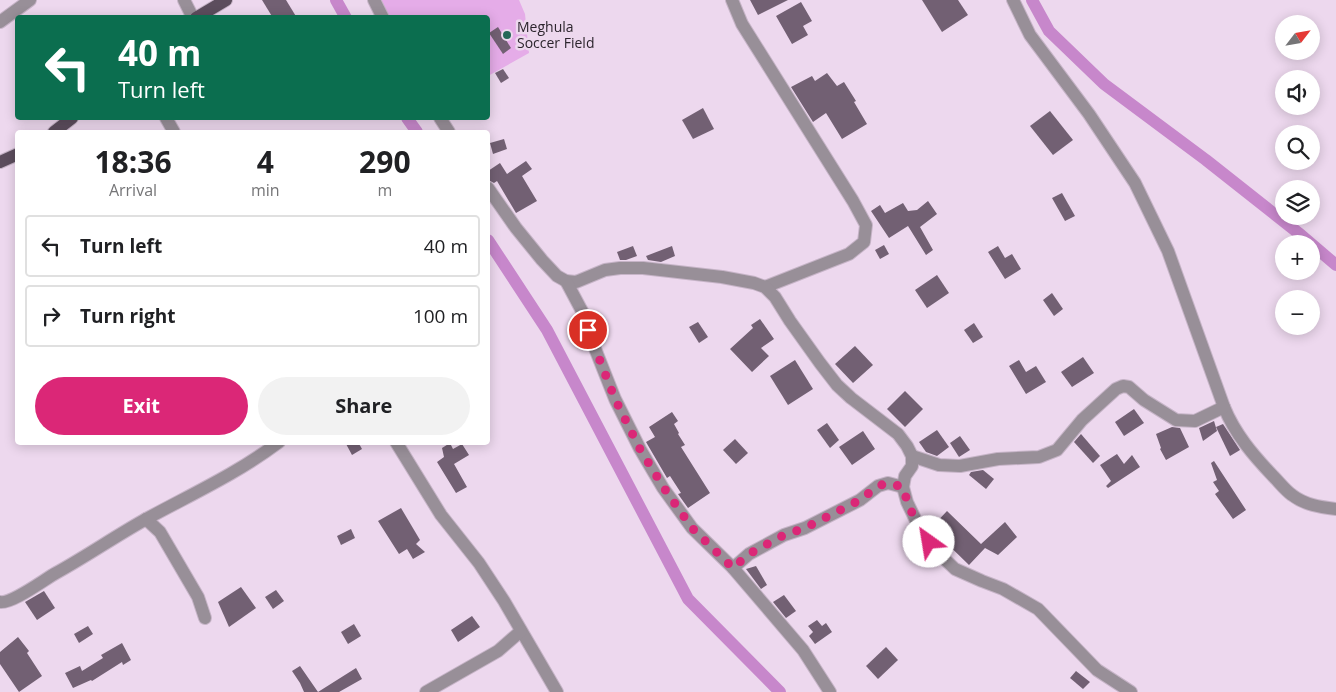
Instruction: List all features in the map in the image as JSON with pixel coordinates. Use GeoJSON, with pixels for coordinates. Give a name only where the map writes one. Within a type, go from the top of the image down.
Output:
{"type":"FeatureCollection","features":[{"type":"Feature","properties":{"kind":"main road"},"geometry":{"type":"LineString","coordinates":[[200,15],[226,0]]}},
{"type":"Feature","properties":{"kind":"main road"},"geometry":{"type":"LineString","coordinates":[[57,130],[69,120]]}},
{"type":"Feature","properties":{"kind":"main road"},"geometry":{"type":"LineString","coordinates":[[0,162],[15,155]]}},
{"type":"Feature","properties":{"kind":"street"},"geometry":{"type":"LineString","coordinates":[[0,22],[30,0]]}},
{"type":"Feature","properties":{"kind":"street"},"geometry":{"type":"LineString","coordinates":[[184,0],[193,15]]}},
{"type":"Feature","properties":{"kind":"street"},"geometry":{"type":"LineString","coordinates":[[374,0],[382,15]]}},
{"type":"Feature","properties":{"kind":"street"},"geometry":{"type":"LineString","coordinates":[[732,0],[742,24],[853,201],[866,226],[864,242],[849,254],[766,287]]}},
{"type":"Feature","properties":{"kind":"street"},"geometry":{"type":"LineString","coordinates":[[1013,0],[1030,35],[1089,114],[1135,182],[1168,250],[1224,407],[1237,435],[1292,495],[1314,506],[1336,509]]}},
{"type":"Feature","properties":{"kind":"street"},"geometry":{"type":"LineString","coordinates":[[490,191],[516,228],[542,260],[557,276],[566,281],[576,282],[604,270],[643,268],[722,277],[754,282],[766,287],[837,385],[898,434],[907,446],[912,456],[912,466],[905,476],[903,487],[907,502],[921,531],[937,552],[955,569],[1003,589],[1038,609],[1098,670],[1131,692]]}},
{"type":"Feature","properties":{"kind":"street"},"geometry":{"type":"LineString","coordinates":[[566,281],[583,313],[615,399],[640,449],[664,488],[692,528],[733,568],[803,650],[830,692]]}},
{"type":"Feature","properties":{"kind":"street"},"geometry":{"type":"LineString","coordinates":[[912,456],[939,465],[960,466],[998,459],[1039,457],[1057,450],[1082,420],[1116,389],[1123,386],[1129,388],[1176,420],[1195,420],[1224,407]]}},
{"type":"Feature","properties":{"kind":"street"},"geometry":{"type":"LineString","coordinates":[[0,602],[4,603],[13,599],[146,519],[263,454],[275,445]]}},
{"type":"Feature","properties":{"kind":"street"},"geometry":{"type":"LineString","coordinates":[[398,445],[441,515],[484,570],[504,601],[557,692]]}},
{"type":"Feature","properties":{"kind":"street"},"geometry":{"type":"LineString","coordinates":[[733,568],[749,554],[784,535],[805,528],[860,500],[878,486],[888,483],[903,487]]}},
{"type":"Feature","properties":{"kind":"street"},"geometry":{"type":"LineString","coordinates":[[146,519],[160,532],[194,589],[205,618]]}},
{"type":"Feature","properties":{"kind":"street"},"geometry":{"type":"LineString","coordinates":[[426,692],[498,651],[522,631]]}},
{"type":"Feature","properties":{"kind":"shaded area","name":"Meghula Soccer Field"},"geometry":{"type":"Polygon","coordinates":[[[380,0],[519,0],[525,14],[529,53],[490,75],[490,15],[389,15],[380,0]]]}},
{"type":"Feature","properties":{"kind":"building"},"geometry":{"type":"Polygon","coordinates":[[[262,0],[286,0],[295,15],[271,15],[262,0]]]}},
{"type":"Feature","properties":{"kind":"building"},"geometry":{"type":"Polygon","coordinates":[[[750,0],[788,0],[758,15],[750,0]]]}},
{"type":"Feature","properties":{"kind":"building"},"geometry":{"type":"Polygon","coordinates":[[[922,0],[958,0],[968,15],[942,32],[922,0]]]}},
{"type":"Feature","properties":{"kind":"building"},"geometry":{"type":"Polygon","coordinates":[[[801,2],[812,21],[803,26],[808,35],[792,44],[776,16],[801,2]]]}},
{"type":"Feature","properties":{"kind":"building"},"geometry":{"type":"Polygon","coordinates":[[[498,27],[511,48],[503,54],[490,32],[498,27]]]}},
{"type":"Feature","properties":{"kind":"building"},"geometry":{"type":"Polygon","coordinates":[[[503,69],[509,78],[501,83],[495,73],[503,69]]]}},
{"type":"Feature","properties":{"kind":"building"},"geometry":{"type":"Polygon","coordinates":[[[827,73],[837,86],[844,82],[867,124],[842,139],[826,113],[813,122],[791,87],[812,76],[815,81],[827,73]]]}},
{"type":"Feature","properties":{"kind":"building"},"geometry":{"type":"Polygon","coordinates":[[[703,108],[714,129],[693,139],[682,120],[703,108]]]}},
{"type":"Feature","properties":{"kind":"building"},"geometry":{"type":"Polygon","coordinates":[[[1050,111],[1073,140],[1053,155],[1030,126],[1050,111]]]}},
{"type":"Feature","properties":{"kind":"building"},"geometry":{"type":"Polygon","coordinates":[[[504,139],[507,149],[493,154],[490,143],[504,139]]]}},
{"type":"Feature","properties":{"kind":"building"},"geometry":{"type":"Polygon","coordinates":[[[526,161],[532,169],[522,176],[537,201],[516,213],[497,181],[494,183],[490,181],[490,170],[500,163],[507,174],[526,161]]]}},
{"type":"Feature","properties":{"kind":"building"},"geometry":{"type":"Polygon","coordinates":[[[1062,193],[1075,216],[1065,221],[1052,198],[1062,193]]]}},
{"type":"Feature","properties":{"kind":"building"},"geometry":{"type":"Polygon","coordinates":[[[928,201],[937,214],[920,227],[933,250],[926,255],[908,226],[889,238],[871,211],[880,205],[885,213],[903,203],[908,211],[917,210],[928,201]]]}},
{"type":"Feature","properties":{"kind":"building"},"geometry":{"type":"Polygon","coordinates":[[[884,245],[889,254],[880,259],[875,250],[884,245]]]}},
{"type":"Feature","properties":{"kind":"building"},"geometry":{"type":"Polygon","coordinates":[[[633,246],[637,256],[620,260],[617,252],[633,246]]]}},
{"type":"Feature","properties":{"kind":"building"},"geometry":{"type":"Polygon","coordinates":[[[672,246],[675,256],[661,262],[648,260],[646,256],[672,246]]]}},
{"type":"Feature","properties":{"kind":"building"},"geometry":{"type":"Polygon","coordinates":[[[998,246],[1005,258],[1012,254],[1021,269],[1005,279],[988,252],[998,246]]]}},
{"type":"Feature","properties":{"kind":"building"},"geometry":{"type":"Polygon","coordinates":[[[937,275],[949,293],[927,308],[915,290],[937,275]]]}},
{"type":"Feature","properties":{"kind":"building"},"geometry":{"type":"Polygon","coordinates":[[[1052,293],[1063,309],[1054,316],[1043,300],[1052,293]]]}},
{"type":"Feature","properties":{"kind":"building"},"geometry":{"type":"Polygon","coordinates":[[[760,319],[774,339],[761,348],[769,356],[752,372],[730,349],[753,328],[751,325],[760,319]]]}},
{"type":"Feature","properties":{"kind":"building"},"geometry":{"type":"Polygon","coordinates":[[[698,322],[708,337],[699,343],[689,327],[698,322]]]}},
{"type":"Feature","properties":{"kind":"building"},"geometry":{"type":"Polygon","coordinates":[[[974,323],[983,337],[973,343],[964,330],[974,323]]]}},
{"type":"Feature","properties":{"kind":"building"},"geometry":{"type":"Polygon","coordinates":[[[855,346],[873,365],[853,383],[835,364],[855,346]]]}},
{"type":"Feature","properties":{"kind":"building"},"geometry":{"type":"Polygon","coordinates":[[[1083,357],[1094,373],[1072,387],[1061,372],[1083,357]]]}},
{"type":"Feature","properties":{"kind":"building"},"geometry":{"type":"Polygon","coordinates":[[[795,360],[813,389],[788,405],[770,376],[795,360]]]}},
{"type":"Feature","properties":{"kind":"building"},"geometry":{"type":"Polygon","coordinates":[[[1019,360],[1026,372],[1036,366],[1046,382],[1026,394],[1009,366],[1019,360]]]}},
{"type":"Feature","properties":{"kind":"building"},"geometry":{"type":"Polygon","coordinates":[[[905,391],[923,409],[905,427],[887,409],[905,391]]]}},
{"type":"Feature","properties":{"kind":"building"},"geometry":{"type":"Polygon","coordinates":[[[1134,409],[1144,423],[1124,436],[1115,422],[1134,409]]]}},
{"type":"Feature","properties":{"kind":"building"},"geometry":{"type":"Polygon","coordinates":[[[672,412],[678,421],[674,424],[685,445],[681,447],[710,493],[688,508],[678,494],[681,493],[670,476],[667,478],[646,442],[655,437],[649,427],[672,412]]]}},
{"type":"Feature","properties":{"kind":"building"},"geometry":{"type":"Polygon","coordinates":[[[1214,421],[1217,431],[1203,441],[1199,428],[1214,421]]]}},
{"type":"Feature","properties":{"kind":"building"},"geometry":{"type":"Polygon","coordinates":[[[827,423],[839,440],[830,448],[817,430],[827,423]]]}},
{"type":"Feature","properties":{"kind":"building"},"geometry":{"type":"Polygon","coordinates":[[[1223,424],[1240,450],[1230,456],[1216,427],[1223,424]]]}},
{"type":"Feature","properties":{"kind":"building"},"geometry":{"type":"Polygon","coordinates":[[[1172,427],[1180,428],[1189,447],[1166,460],[1160,449],[1156,434],[1172,427]]]}},
{"type":"Feature","properties":{"kind":"building"},"geometry":{"type":"Polygon","coordinates":[[[937,430],[949,447],[937,456],[926,452],[919,442],[937,430]]]}},
{"type":"Feature","properties":{"kind":"building"},"geometry":{"type":"Polygon","coordinates":[[[863,431],[875,449],[852,465],[839,447],[863,431]]]}},
{"type":"Feature","properties":{"kind":"building"},"geometry":{"type":"Polygon","coordinates":[[[1081,434],[1100,456],[1093,463],[1074,442],[1081,434]]]}},
{"type":"Feature","properties":{"kind":"building"},"geometry":{"type":"Polygon","coordinates":[[[960,436],[970,450],[959,457],[950,443],[960,436]]]}},
{"type":"Feature","properties":{"kind":"building"},"geometry":{"type":"Polygon","coordinates":[[[735,439],[748,453],[736,464],[723,450],[735,439]]]}},
{"type":"Feature","properties":{"kind":"building"},"geometry":{"type":"Polygon","coordinates":[[[347,445],[360,445],[362,449],[352,455],[347,445]]]}},
{"type":"Feature","properties":{"kind":"building"},"geometry":{"type":"Polygon","coordinates":[[[451,445],[453,449],[463,445],[469,455],[454,464],[467,487],[456,493],[437,462],[444,457],[442,448],[451,445]]]}},
{"type":"Feature","properties":{"kind":"building"},"geometry":{"type":"Polygon","coordinates":[[[1117,454],[1124,464],[1132,455],[1140,467],[1108,488],[1106,486],[1111,481],[1100,465],[1117,454]]]}},
{"type":"Feature","properties":{"kind":"building"},"geometry":{"type":"Polygon","coordinates":[[[1214,461],[1246,510],[1233,519],[1215,494],[1219,491],[1213,482],[1217,480],[1211,463],[1214,461]]]}},
{"type":"Feature","properties":{"kind":"building"},"geometry":{"type":"Polygon","coordinates":[[[983,470],[994,479],[986,489],[969,475],[971,472],[983,470]]]}},
{"type":"Feature","properties":{"kind":"building"},"geometry":{"type":"Polygon","coordinates":[[[401,508],[420,540],[416,544],[425,552],[413,559],[407,549],[399,554],[378,521],[401,508]]]}},
{"type":"Feature","properties":{"kind":"building"},"geometry":{"type":"Polygon","coordinates":[[[947,511],[981,544],[1005,522],[1017,537],[998,555],[985,548],[969,565],[931,528],[947,511]]]}},
{"type":"Feature","properties":{"kind":"building"},"geometry":{"type":"Polygon","coordinates":[[[351,529],[355,538],[341,545],[337,536],[351,529]]]}},
{"type":"Feature","properties":{"kind":"building"},"geometry":{"type":"Polygon","coordinates":[[[756,566],[767,585],[761,589],[746,569],[756,566]]]}},
{"type":"Feature","properties":{"kind":"building"},"geometry":{"type":"Polygon","coordinates":[[[241,587],[256,608],[229,627],[218,602],[241,587]]]}},
{"type":"Feature","properties":{"kind":"building"},"geometry":{"type":"Polygon","coordinates":[[[276,590],[284,601],[273,609],[265,597],[276,590]]]}},
{"type":"Feature","properties":{"kind":"building"},"geometry":{"type":"Polygon","coordinates":[[[44,591],[55,608],[37,620],[25,602],[44,591]]]}},
{"type":"Feature","properties":{"kind":"building"},"geometry":{"type":"Polygon","coordinates":[[[784,595],[796,611],[786,618],[773,602],[784,595]]]}},
{"type":"Feature","properties":{"kind":"building"},"geometry":{"type":"Polygon","coordinates":[[[472,616],[480,627],[458,642],[451,630],[472,616]]]}},
{"type":"Feature","properties":{"kind":"building"},"geometry":{"type":"Polygon","coordinates":[[[817,620],[822,626],[826,623],[832,632],[815,644],[809,636],[813,632],[808,626],[817,620]]]}},
{"type":"Feature","properties":{"kind":"building"},"geometry":{"type":"Polygon","coordinates":[[[354,624],[361,636],[348,644],[341,632],[354,624]]]}},
{"type":"Feature","properties":{"kind":"building"},"geometry":{"type":"Polygon","coordinates":[[[88,626],[93,634],[79,643],[74,634],[88,626]]]}},
{"type":"Feature","properties":{"kind":"building"},"geometry":{"type":"Polygon","coordinates":[[[18,637],[29,651],[27,653],[42,676],[19,692],[0,664],[0,652],[18,637]]]}},
{"type":"Feature","properties":{"kind":"building"},"geometry":{"type":"Polygon","coordinates":[[[122,643],[131,660],[123,665],[122,662],[92,681],[73,688],[65,673],[80,666],[82,671],[103,658],[101,655],[122,643]]]}},
{"type":"Feature","properties":{"kind":"building"},"geometry":{"type":"Polygon","coordinates":[[[886,647],[898,660],[878,679],[866,666],[886,647]]]}},
{"type":"Feature","properties":{"kind":"building"},"geometry":{"type":"Polygon","coordinates":[[[300,666],[318,692],[304,692],[292,671],[300,666]]]}},
{"type":"Feature","properties":{"kind":"building"},"geometry":{"type":"Polygon","coordinates":[[[356,668],[362,679],[339,692],[318,692],[356,668]]]}},
{"type":"Feature","properties":{"kind":"building"},"geometry":{"type":"Polygon","coordinates":[[[1076,671],[1090,682],[1083,689],[1070,678],[1076,671]]]}},
{"type":"Feature","properties":{"kind":"waterway"},"geometry":{"type":"LineString","coordinates":[[336,0],[344,15]]}},
{"type":"Feature","properties":{"kind":"waterway"},"geometry":{"type":"LineString","coordinates":[[1032,0],[1049,31],[1104,84],[1206,160],[1336,265]]}},
{"type":"Feature","properties":{"kind":"waterway"},"geometry":{"type":"LineString","coordinates":[[408,120],[416,130]]}},
{"type":"Feature","properties":{"kind":"waterway"},"geometry":{"type":"LineString","coordinates":[[490,243],[547,330],[688,599],[780,692]]}},
{"type":"Feature","properties":{"kind":"place","name":"Meghula Soccer Field"},"geometry":{"type":"Point","coordinates":[507,35]}},
{"type":"Feature","properties":{"kind":"route"},"geometry":{"type":"LineString","coordinates":[[588,330],[615,399],[640,449],[692,528],[733,568],[749,554],[784,535],[805,528],[832,515],[860,500],[878,486],[888,483],[903,487],[907,502],[921,531],[929,542]]}}]}
